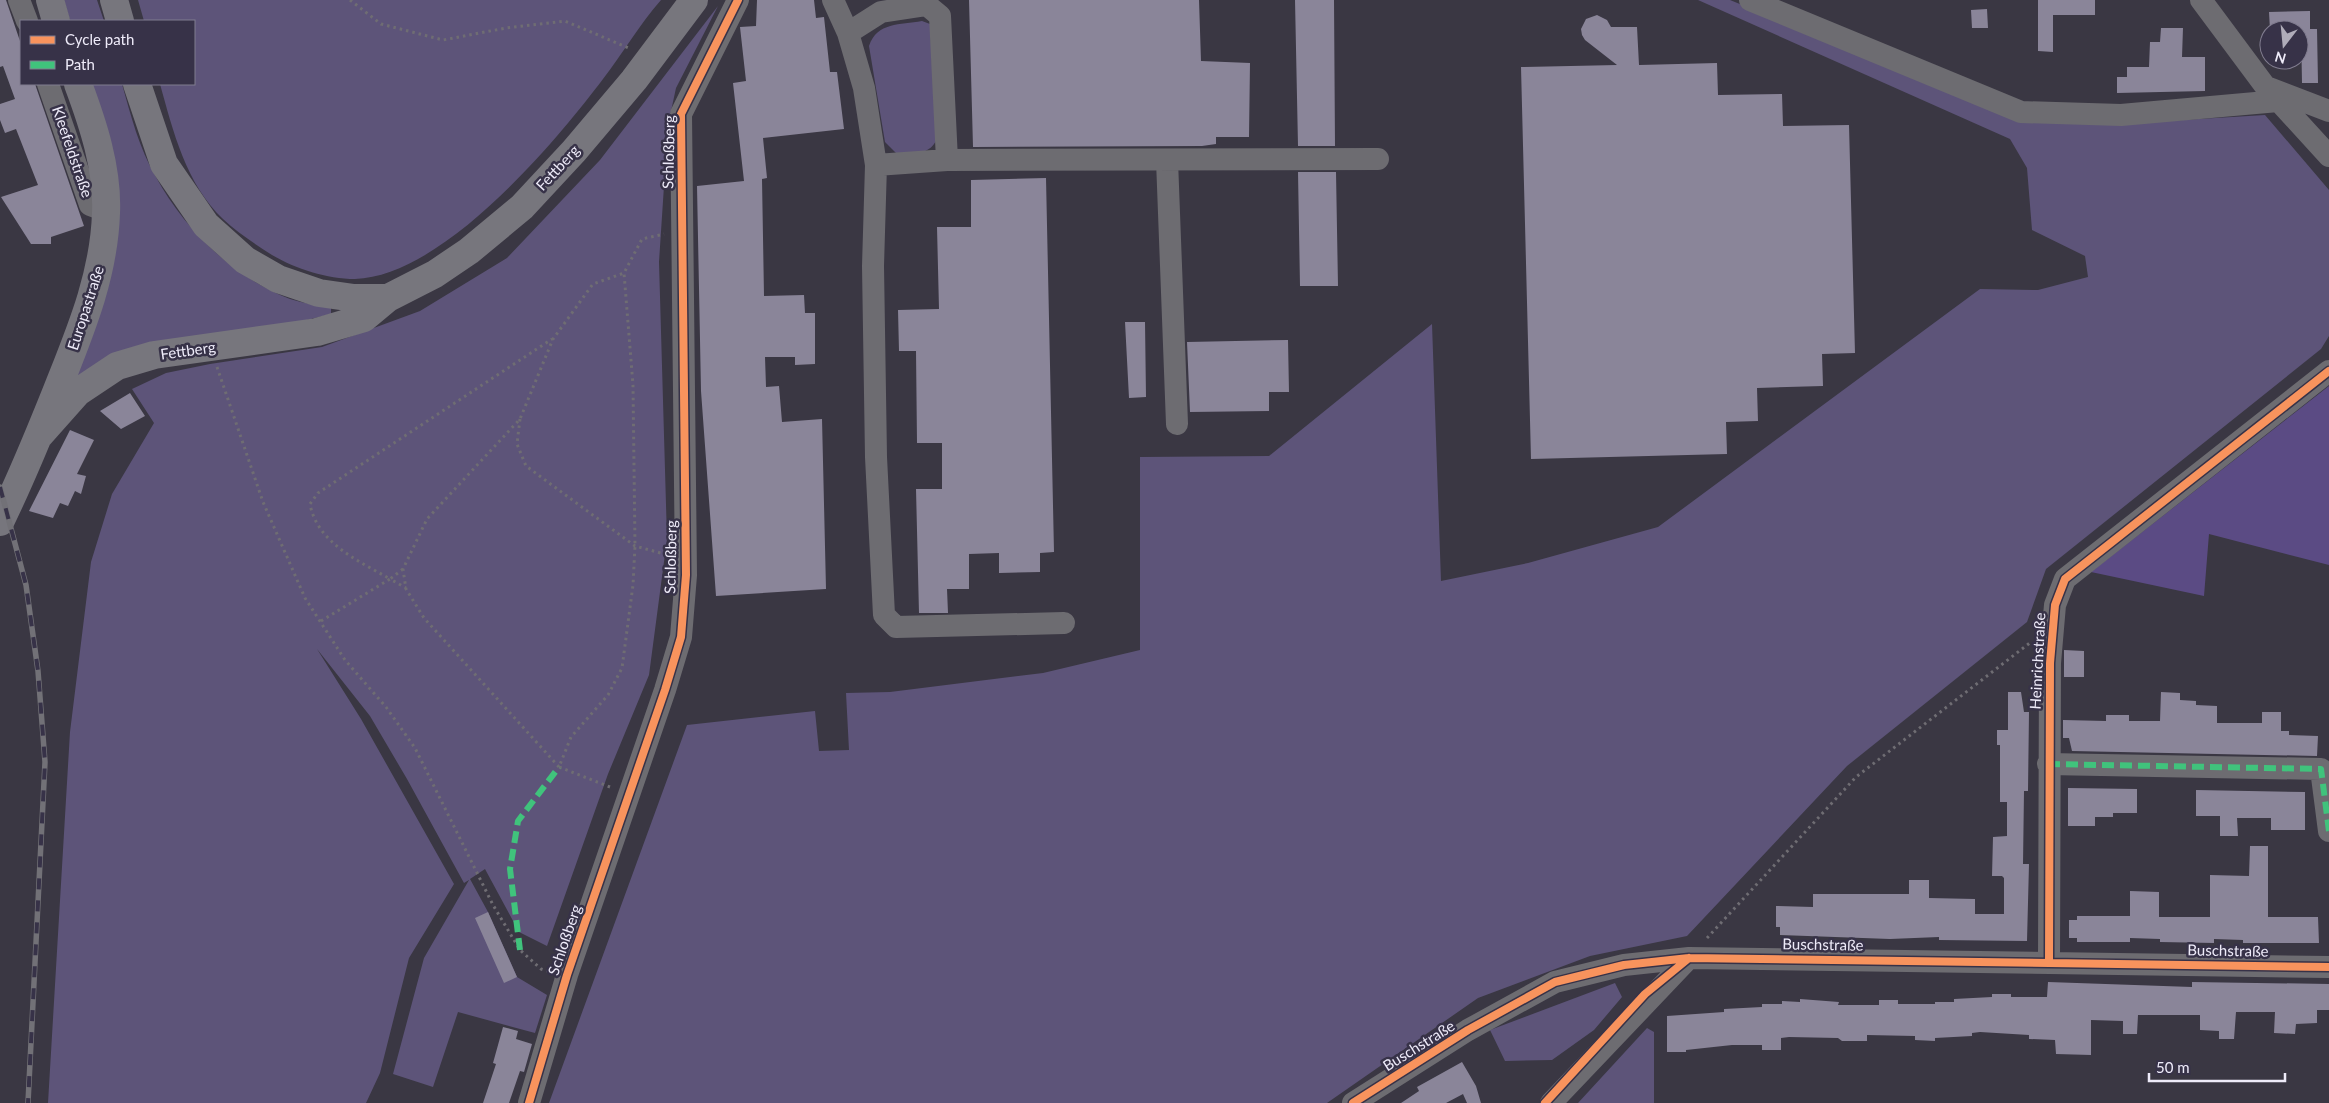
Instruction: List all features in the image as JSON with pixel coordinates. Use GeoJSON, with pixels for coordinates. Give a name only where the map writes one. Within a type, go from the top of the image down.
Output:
{"type":"FeatureCollection","features":[{"type":"Feature","properties":{"kind":"main road"},"geometry":{"type":"LineString","coordinates":[[50,0],[56,20]]}},
{"type":"Feature","properties":{"kind":"main road"},"geometry":{"type":"LineString","coordinates":[[114,0],[120,20]]}},
{"type":"Feature","properties":{"kind":"main road","name":"Fettberg"},"geometry":{"type":"LineString","coordinates":[[38,437],[78,392],[117,366],[154,355],[317,332],[364,318],[388,298],[448,264],[522,207],[574,151],[650,58],[694,0]]}},
{"type":"Feature","properties":{"kind":"main road","name":"Europastraße"},"geometry":{"type":"LineString","coordinates":[[0,522],[38,437],[92,298],[103,254],[106,211],[104,176],[90,115],[78,85]]}},
{"type":"Feature","properties":{"kind":"main road","name":"Fettberg"},"geometry":{"type":"LineString","coordinates":[[137,85],[164,164],[206,225],[239,254],[278,279],[319,293],[354,298],[388,298]]}},
{"type":"Feature","properties":{"kind":"street"},"geometry":{"type":"LineString","coordinates":[[20,0],[27,20]]}},
{"type":"Feature","properties":{"kind":"street","name":"Schloßberg"},"geometry":{"type":"LineString","coordinates":[[529,1103],[567,975],[681,636],[685,560],[681,114],[738,0]]}},
{"type":"Feature","properties":{"kind":"street"},"geometry":{"type":"LineString","coordinates":[[833,0],[848,33],[864,88],[876,165],[873,266],[876,438],[884,615],[896,627],[1064,623]]}},
{"type":"Feature","properties":{"kind":"street"},"geometry":{"type":"LineString","coordinates":[[1750,0],[2021,112],[2121,115],[2272,94],[2329,111]]}},
{"type":"Feature","properties":{"kind":"street"},"geometry":{"type":"LineString","coordinates":[[2201,0],[2272,94],[2329,156]]}},
{"type":"Feature","properties":{"kind":"street"},"geometry":{"type":"LineString","coordinates":[[848,33],[881,12],[927,5],[940,16],[947,160]]}},
{"type":"Feature","properties":{"kind":"street","name":"Kleefeldstraße"},"geometry":{"type":"LineString","coordinates":[[48,85],[90,205],[106,211]]}},
{"type":"Feature","properties":{"kind":"street"},"geometry":{"type":"LineString","coordinates":[[876,165],[947,160],[1378,159]]}},
{"type":"Feature","properties":{"kind":"street"},"geometry":{"type":"LineString","coordinates":[[1167,160],[1177,424]]}},
{"type":"Feature","properties":{"kind":"street","name":"Heinrichstraße"},"geometry":{"type":"LineString","coordinates":[[2049,962],[2048,764],[2052,626],[2055,605],[2065,579],[2329,371]]}},
{"type":"Feature","properties":{"kind":"street"},"geometry":{"type":"LineString","coordinates":[[2048,764],[2325,768],[2329,831]]}},
{"type":"Feature","properties":{"kind":"street"},"geometry":{"type":"LineString","coordinates":[[1551,1103],[1689,958]]}},
{"type":"Feature","properties":{"kind":"street","name":"Buschstraße"},"geometry":{"type":"LineString","coordinates":[[1353,1103],[1468,1030],[1555,982],[1624,965],[1689,958],[2329,967]]}},
{"type":"Feature","properties":{"kind":"path"},"geometry":{"type":"LineString","coordinates":[[350,0],[381,24],[443,40],[506,28],[565,21],[650,58]]}},
{"type":"Feature","properties":{"kind":"path"},"geometry":{"type":"LineString","coordinates":[[559,768],[571,737],[608,695],[622,668],[633,585],[635,546],[633,385],[624,273],[642,239],[682,230]]}},
{"type":"Feature","properties":{"kind":"path"},"geometry":{"type":"LineString","coordinates":[[624,273],[593,284],[553,339],[520,418],[517,444],[526,466],[635,546],[685,560]]}},
{"type":"Feature","properties":{"kind":"path"},"geometry":{"type":"LineString","coordinates":[[406,588],[357,560],[330,539],[312,518],[310,504],[318,493],[553,339]]}},
{"type":"Feature","properties":{"kind":"path"},"geometry":{"type":"LineString","coordinates":[[212,347],[221,380],[263,502],[305,598],[345,660],[386,707],[415,748],[493,905],[520,950],[540,969],[567,975]]}},
{"type":"Feature","properties":{"kind":"path"},"geometry":{"type":"LineString","coordinates":[[321,621],[403,569],[427,519],[520,418]]}},
{"type":"Feature","properties":{"kind":"path"},"geometry":{"type":"LineString","coordinates":[[403,569],[406,588],[424,618],[559,768],[629,795]]}},
{"type":"Feature","properties":{"kind":"path"},"geometry":{"type":"LineString","coordinates":[[1689,958],[1856,777],[2052,626]]}},
{"type":"Feature","properties":{"kind":"shaded area"},"geometry":{"type":"Polygon","coordinates":[[[64,0],[97,0],[104,20],[70,20],[64,0]]]}},
{"type":"Feature","properties":{"kind":"shaded area"},"geometry":{"type":"Polygon","coordinates":[[[138,0],[661,0],[556,138],[493,203],[459,232],[424,256],[389,272],[355,279],[323,275],[301,269],[281,260],[241,234],[210,205],[199,190],[182,156],[160,85],[195,85],[195,20],[144,20],[138,0]]]}},
{"type":"Feature","properties":{"kind":"shaded area"},"geometry":{"type":"Polygon","coordinates":[[[1698,0],[1730,0],[2019,119],[2133,123],[2265,115],[2329,190],[2329,336],[2321,349],[2046,569],[2027,622],[1847,766],[1687,936],[1590,956],[1478,998],[1327,1103],[549,1103],[687,725],[815,711],[819,751],[849,750],[846,693],[890,692],[1043,673],[1140,650],[1140,457],[1269,456],[1432,324],[1441,581],[1528,563],[1658,527],[1980,289],[2038,290],[2088,277],[2085,256],[2032,230],[2027,168],[2010,139],[1698,0]]]}},
{"type":"Feature","properties":{"kind":"shaded area"},"geometry":{"type":"Polygon","coordinates":[[[718,6],[676,88],[668,125],[659,262],[667,539],[649,675],[608,774],[547,946],[519,932],[485,869],[470,879],[488,912],[517,977],[547,995],[535,1033],[458,1012],[433,1087],[393,1074],[424,958],[469,880],[464,883],[370,716],[317,649],[361,719],[454,884],[409,958],[380,1073],[366,1103],[48,1103],[70,732],[91,562],[112,494],[154,423],[132,389],[166,373],[210,364],[322,347],[420,311],[507,258],[600,160],[718,6]]]}},
{"type":"Feature","properties":{"kind":"shaded area"},"geometry":{"type":"Polygon","coordinates":[[[922,21],[930,24],[936,141],[929,149],[919,153],[896,153],[885,142],[869,46],[873,38],[883,29],[898,24],[922,21]]]}},
{"type":"Feature","properties":{"kind":"shaded area"},"geometry":{"type":"Polygon","coordinates":[[[90,85],[122,85],[132,120],[150,166],[181,215],[196,233],[230,265],[269,290],[290,299],[331,308],[331,314],[271,329],[72,388],[104,294],[90,85]]]}},
{"type":"Feature","properties":{"kind":"shaded area"},"geometry":{"type":"Polygon","coordinates":[[[2329,386],[2329,565],[2209,534],[2204,596],[2091,572],[2329,386]]]}},
{"type":"Feature","properties":{"kind":"shaded area"},"geometry":{"type":"Polygon","coordinates":[[[1615,983],[1622,997],[1594,1030],[1552,1060],[1505,1061],[1490,1030],[1615,983]]]}},
{"type":"Feature","properties":{"kind":"shaded area"},"geometry":{"type":"Polygon","coordinates":[[[1647,1028],[1654,1032],[1654,1103],[1578,1103],[1647,1028]]]}},
{"type":"Feature","properties":{"kind":"building"},"geometry":{"type":"Polygon","coordinates":[[[0,0],[6,0],[20,41],[20,85],[35,85],[84,226],[51,237],[51,244],[31,244],[1,197],[38,185],[16,129],[5,133],[0,120],[0,104],[15,99],[3,66],[0,67],[0,0]]]}},
{"type":"Feature","properties":{"kind":"building"},"geometry":{"type":"Polygon","coordinates":[[[757,0],[814,0],[816,18],[824,17],[830,72],[837,72],[844,129],[763,138],[767,178],[762,179],[764,296],[804,295],[805,313],[815,313],[815,364],[795,365],[795,357],[765,357],[766,387],[779,386],[782,422],[822,419],[826,589],[716,596],[701,391],[697,186],[744,181],[733,83],[746,81],[740,27],[756,26],[757,0]]]}},
{"type":"Feature","properties":{"kind":"building"},"geometry":{"type":"Polygon","coordinates":[[[969,0],[1199,0],[1201,61],[1250,63],[1249,137],[1216,137],[1216,144],[1202,146],[973,147],[969,0]]]}},
{"type":"Feature","properties":{"kind":"building"},"geometry":{"type":"Polygon","coordinates":[[[1295,0],[1334,0],[1335,146],[1298,146],[1295,0]]]}},
{"type":"Feature","properties":{"kind":"building"},"geometry":{"type":"Polygon","coordinates":[[[2038,0],[2095,0],[2095,15],[2053,15],[2053,52],[2038,51],[2038,0]]]}},
{"type":"Feature","properties":{"kind":"building"},"geometry":{"type":"Polygon","coordinates":[[[1987,9],[1988,28],[1972,28],[1971,10],[1987,9]]]}},
{"type":"Feature","properties":{"kind":"building"},"geometry":{"type":"Polygon","coordinates":[[[2310,11],[2310,29],[2317,29],[2318,83],[2302,83],[2302,70],[2309,70],[2309,20],[2269,20],[2269,12],[2310,11]]]}},
{"type":"Feature","properties":{"kind":"building"},"geometry":{"type":"Polygon","coordinates":[[[1597,15],[1607,20],[1611,27],[1637,27],[1639,65],[1717,63],[1718,95],[1782,94],[1783,126],[1849,125],[1855,353],[1822,354],[1823,386],[1757,388],[1758,421],[1726,422],[1727,454],[1531,459],[1521,67],[1617,65],[1585,40],[1582,35],[1581,29],[1586,19],[1597,15]]]}},
{"type":"Feature","properties":{"kind":"building"},"geometry":{"type":"Polygon","coordinates":[[[2161,28],[2183,28],[2182,57],[2205,57],[2205,91],[2117,93],[2117,77],[2127,77],[2127,67],[2149,67],[2150,42],[2160,42],[2161,28]]]}},
{"type":"Feature","properties":{"kind":"building"},"geometry":{"type":"Polygon","coordinates":[[[1298,172],[1336,172],[1338,286],[1300,286],[1298,172]]]}},
{"type":"Feature","properties":{"kind":"building"},"geometry":{"type":"Polygon","coordinates":[[[1046,178],[1054,552],[1040,553],[1040,572],[999,573],[999,553],[969,554],[969,589],[947,589],[948,613],[919,613],[916,489],[942,489],[942,443],[917,443],[916,351],[899,351],[898,310],[939,309],[937,227],[971,227],[971,180],[1046,178]]]}},
{"type":"Feature","properties":{"kind":"building"},"geometry":{"type":"Polygon","coordinates":[[[1125,322],[1145,322],[1146,397],[1129,398],[1125,322]]]}},
{"type":"Feature","properties":{"kind":"building"},"geometry":{"type":"Polygon","coordinates":[[[1288,340],[1289,392],[1269,392],[1269,411],[1190,412],[1187,342],[1288,340]]]}},
{"type":"Feature","properties":{"kind":"building"},"geometry":{"type":"Polygon","coordinates":[[[130,393],[145,416],[121,429],[100,411],[130,393]]]}},
{"type":"Feature","properties":{"kind":"building"},"geometry":{"type":"Polygon","coordinates":[[[70,430],[94,440],[77,474],[86,476],[81,494],[75,491],[68,506],[60,503],[53,518],[29,511],[70,430]]]}},
{"type":"Feature","properties":{"kind":"building"},"geometry":{"type":"Polygon","coordinates":[[[2064,650],[2084,651],[2084,677],[2064,677],[2064,650]]]}},
{"type":"Feature","properties":{"kind":"building"},"geometry":{"type":"Polygon","coordinates":[[[2008,692],[2021,692],[2024,712],[2029,712],[2028,791],[2024,791],[2023,864],[2029,864],[2027,941],[1939,940],[1939,937],[1890,939],[1780,935],[1780,927],[1776,927],[1776,906],[1813,907],[1813,894],[1909,894],[1909,880],[1929,880],[1929,898],[1975,899],[1975,914],[2004,914],[2004,878],[2002,876],[1992,876],[1993,837],[2007,836],[2007,802],[2000,802],[2000,745],[1997,745],[1997,730],[2008,730],[2008,692]]]}},
{"type":"Feature","properties":{"kind":"building"},"geometry":{"type":"Polygon","coordinates":[[[2161,692],[2180,693],[2180,700],[2196,701],[2196,705],[2217,706],[2217,723],[2262,723],[2262,712],[2281,712],[2281,731],[2289,731],[2289,735],[2318,736],[2317,756],[2072,751],[2069,738],[2063,738],[2063,720],[2106,721],[2106,715],[2129,715],[2129,721],[2160,721],[2161,692]]]}},
{"type":"Feature","properties":{"kind":"building"},"geometry":{"type":"Polygon","coordinates":[[[2068,788],[2137,789],[2137,813],[2113,813],[2113,817],[2095,817],[2095,826],[2068,826],[2068,788]]]}},
{"type":"Feature","properties":{"kind":"building"},"geometry":{"type":"Polygon","coordinates":[[[2196,790],[2305,792],[2305,830],[2271,830],[2271,818],[2237,818],[2238,836],[2220,836],[2220,816],[2196,816],[2196,790]]]}},
{"type":"Feature","properties":{"kind":"building"},"geometry":{"type":"Polygon","coordinates":[[[2250,846],[2268,846],[2268,917],[2318,917],[2319,943],[2243,943],[2243,940],[2214,939],[2214,943],[2160,942],[2160,939],[2130,938],[2130,942],[2077,942],[2077,938],[2069,938],[2069,920],[2077,920],[2077,916],[2130,916],[2130,891],[2159,892],[2159,917],[2210,917],[2210,875],[2249,876],[2250,846]]]}},
{"type":"Feature","properties":{"kind":"building"},"geometry":{"type":"Polygon","coordinates":[[[488,912],[517,977],[504,983],[475,918],[488,912]]]}},
{"type":"Feature","properties":{"kind":"building"},"geometry":{"type":"Polygon","coordinates":[[[2048,982],[2192,987],[2192,982],[2329,984],[2329,1010],[2317,1010],[2317,1023],[2296,1024],[2295,1034],[2274,1033],[2275,1012],[2236,1012],[2234,1039],[2219,1039],[2219,1031],[2200,1030],[2200,1015],[2138,1015],[2137,1034],[2123,1034],[2123,1021],[2091,1020],[2091,1055],[2056,1054],[2055,1040],[2029,1039],[2029,1035],[1980,1032],[1972,1033],[1972,1036],[1935,1038],[1935,1041],[1915,1040],[1915,1036],[1867,1035],[1867,1041],[1842,1041],[1838,1038],[1789,1037],[1781,1038],[1781,1050],[1762,1050],[1762,1045],[1732,1045],[1686,1050],[1686,1052],[1667,1052],[1667,1016],[1724,1012],[1724,1009],[1762,1007],[1762,1004],[1782,1004],[1782,1001],[1800,1002],[1800,999],[1839,1002],[1838,1005],[1879,1005],[1879,1000],[1898,1000],[1898,1004],[1935,1004],[1935,1002],[1954,1002],[1954,999],[1992,997],[1992,994],[2011,994],[2011,997],[2047,997],[2048,982]]]}},
{"type":"Feature","properties":{"kind":"building"},"geometry":{"type":"Polygon","coordinates":[[[503,1027],[518,1031],[516,1039],[532,1044],[524,1072],[520,1071],[509,1103],[483,1103],[496,1064],[493,1063],[503,1027]]]}},
{"type":"Feature","properties":{"kind":"building"},"geometry":{"type":"Polygon","coordinates":[[[1462,1062],[1476,1086],[1481,1103],[1467,1103],[1463,1094],[1446,1103],[1401,1103],[1419,1091],[1417,1087],[1462,1062]]]}},
{"type":"Feature","properties":{"kind":"railway"},"geometry":{"type":"LineString","coordinates":[[0,487],[26,585],[38,671],[45,762],[28,1103]]}},
{"type":"Feature","properties":{"kind":"marked path"},"geometry":{"type":"LineString","coordinates":[[2048,764],[2321,769],[2329,831]]}},
{"type":"Feature","properties":{"kind":"marked path"},"geometry":{"type":"LineString","coordinates":[[520,950],[510,869],[518,821],[559,767]]}},
{"type":"Feature","properties":{"kind":"cycle path"},"geometry":{"type":"LineString","coordinates":[[529,1103],[567,975],[665,690],[681,637],[686,575],[681,114],[738,0]]}},
{"type":"Feature","properties":{"kind":"cycle path"},"geometry":{"type":"LineString","coordinates":[[2049,962],[2050,663],[2055,605],[2065,579],[2329,371]]}},
{"type":"Feature","properties":{"kind":"cycle path"},"geometry":{"type":"LineString","coordinates":[[1353,1103],[1468,1030],[1555,982],[1624,965],[1689,958],[2329,967]]}},
{"type":"Feature","properties":{"kind":"cycle path"},"geometry":{"type":"LineString","coordinates":[[1545,1103],[1645,994],[1689,958]]}}]}
